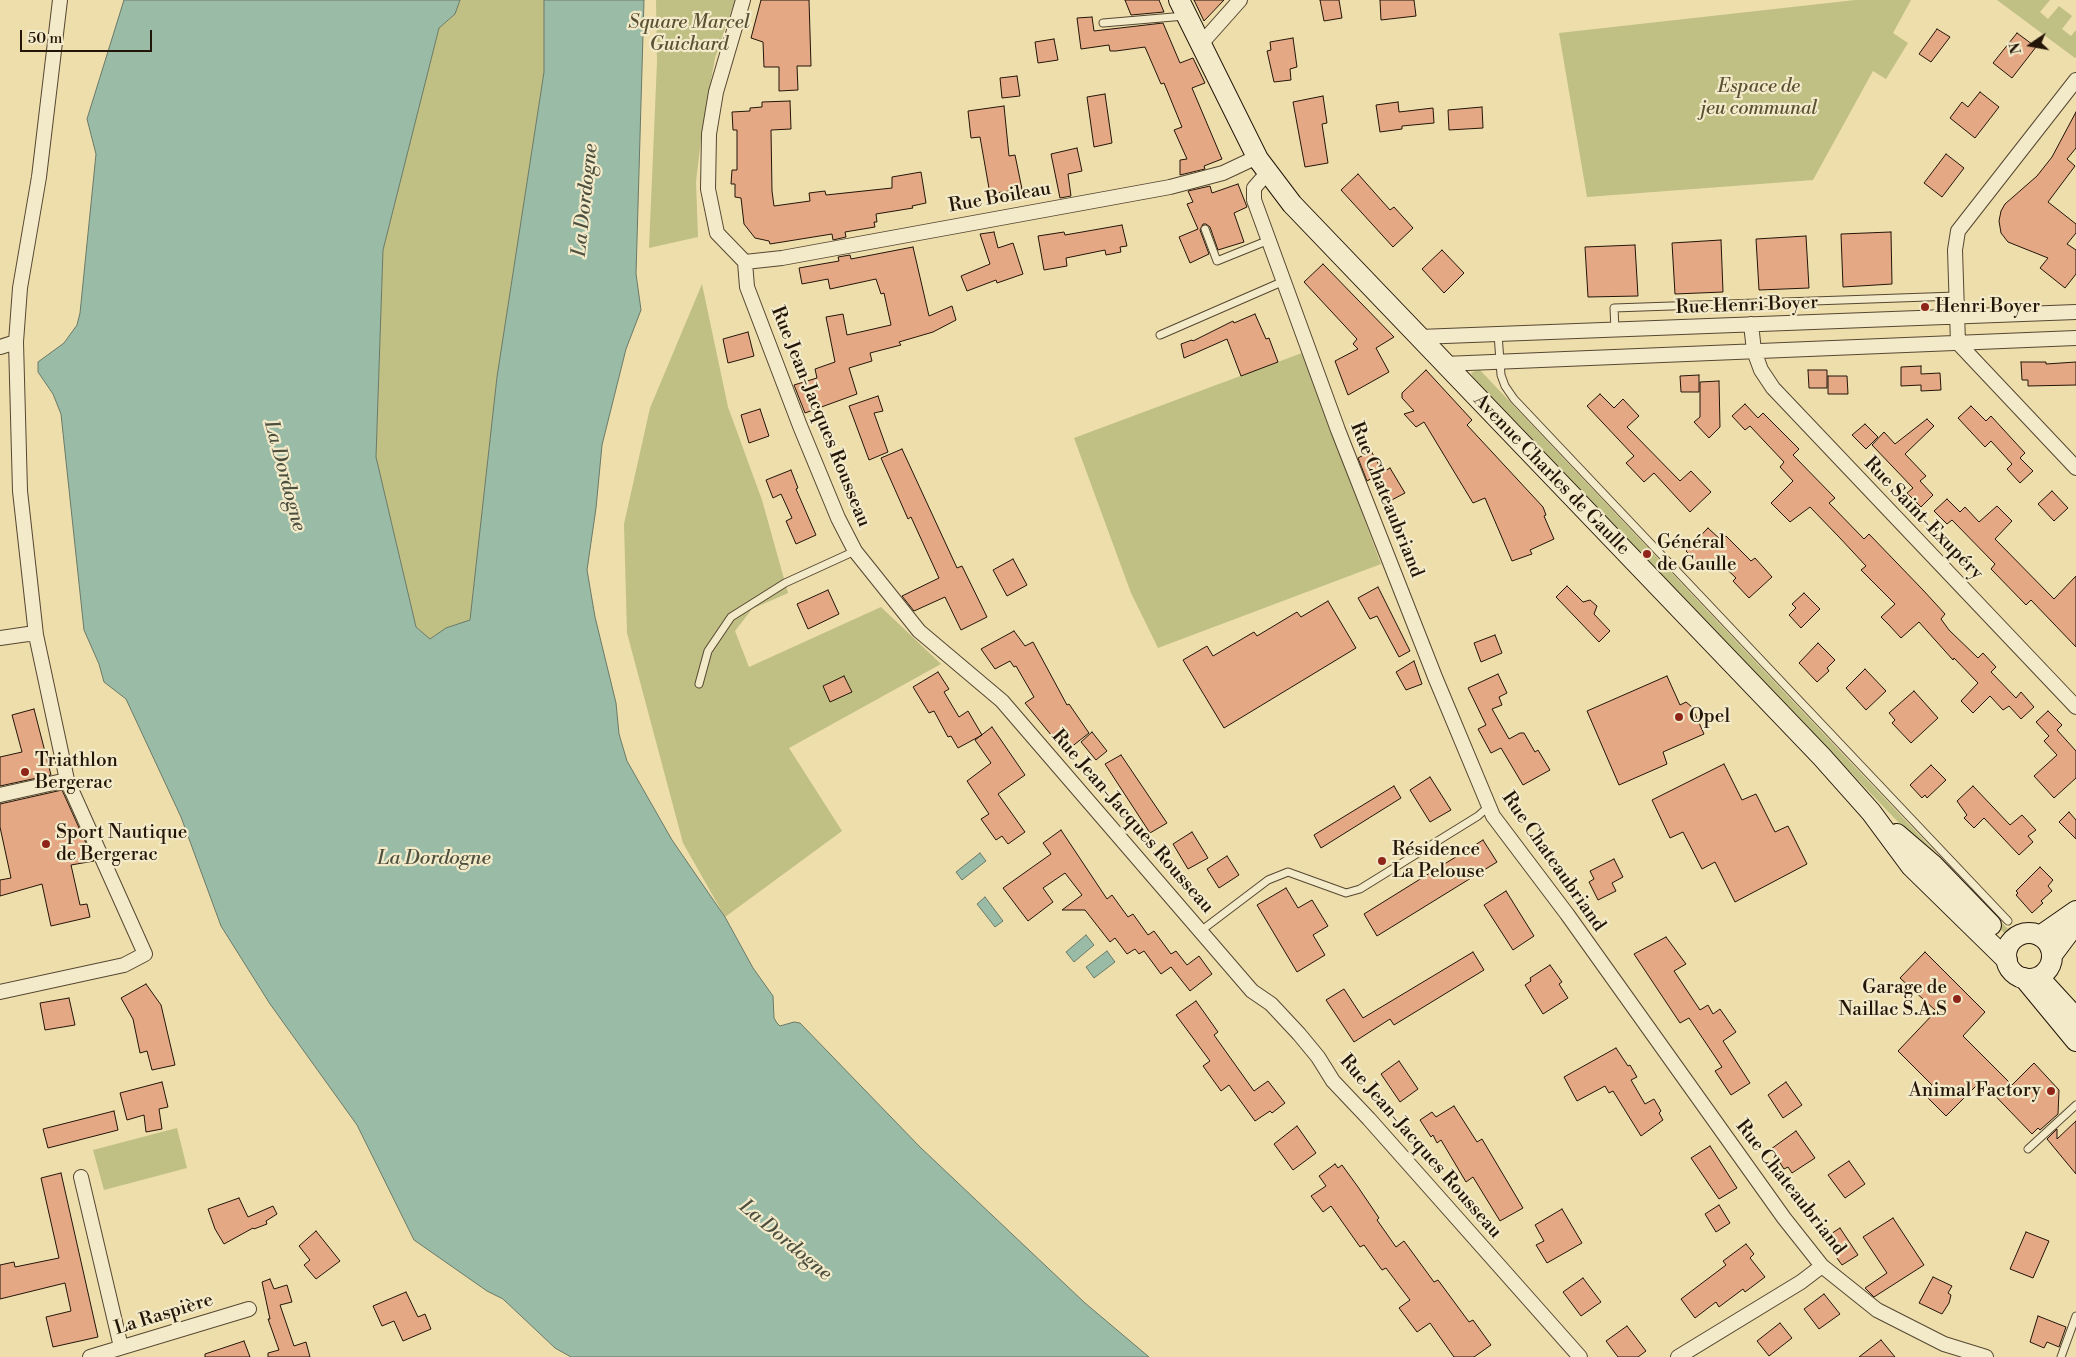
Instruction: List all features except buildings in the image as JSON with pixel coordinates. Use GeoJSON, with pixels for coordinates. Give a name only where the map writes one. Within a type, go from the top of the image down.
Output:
{"type":"FeatureCollection","features":[{"type":"Feature","properties":{"kind":"main road","name":"Avenue Charles de Gaulle"},"geometry":{"type":"LineString","coordinates":[[1182,8],[1262,164],[1292,204],[1822,757],[1871,812],[1911,866],[2008,953]]}},
{"type":"Feature","properties":{"kind":"main road"},"geometry":{"type":"LineString","coordinates":[[2040,936],[2076,911]]}},
{"type":"Feature","properties":{"kind":"main road"},"geometry":{"type":"LineString","coordinates":[[2031,978],[2049,968],[2052,954],[2076,923]]}},
{"type":"Feature","properties":{"kind":"main road"},"geometry":{"type":"LineString","coordinates":[[2052,954],[2048,944],[2040,936],[2033,934],[2019,936],[2008,953],[2013,972],[2031,978],[2076,1018]]}},
{"type":"Feature","properties":{"kind":"main road"},"geometry":{"type":"LineString","coordinates":[[2031,978],[2076,1041]]}},
{"type":"Feature","properties":{"kind":"street"},"geometry":{"type":"LineString","coordinates":[[0,992],[124,965],[145,954],[67,780],[36,635],[20,491],[16,342],[20,288],[39,177],[60,0]]}},
{"type":"Feature","properties":{"kind":"street"},"geometry":{"type":"LineString","coordinates":[[743,0],[716,92],[709,134],[708,189],[717,233],[746,262]]}},
{"type":"Feature","properties":{"kind":"street"},"geometry":{"type":"LineString","coordinates":[[1200,45],[1240,0]]}},
{"type":"Feature","properties":{"kind":"street"},"geometry":{"type":"LineString","coordinates":[[2076,80],[1958,231],[1955,250],[1958,343],[2076,468]]}},
{"type":"Feature","properties":{"kind":"street","name":"Rue Boileau"},"geometry":{"type":"LineString","coordinates":[[746,262],[782,258],[1170,187],[1262,164]]}},
{"type":"Feature","properties":{"kind":"street","name":"Rue Chateaubriand"},"geometry":{"type":"LineString","coordinates":[[1262,164],[1254,188],[1254,200],[1342,439],[1438,686],[1488,807],[1784,1218],[1822,1266],[1876,1310],[1944,1344],[1986,1357]]}},
{"type":"Feature","properties":{"kind":"street","name":"Rue Jean-Jacques Rousseau"},"geometry":{"type":"LineString","coordinates":[[746,262],[747,287],[800,426],[838,518],[855,551],[919,631],[1002,701],[1142,865],[1202,930],[1252,991],[1271,1004],[1299,1034],[1318,1057],[1333,1081],[1580,1357]]}},
{"type":"Feature","properties":{"kind":"street","name":"Rue Henri Boyer"},"geometry":{"type":"LineString","coordinates":[[1419,338],[2076,312]]}},
{"type":"Feature","properties":{"kind":"street","name":"Rue Saint-Exupéry"},"geometry":{"type":"LineString","coordinates":[[1751,324],[1754,351],[1761,370],[1773,388],[2076,707]]}},
{"type":"Feature","properties":{"kind":"street"},"geometry":{"type":"LineString","coordinates":[[1444,364],[2076,338]]}},
{"type":"Feature","properties":{"kind":"street"},"geometry":{"type":"LineString","coordinates":[[0,347],[16,342]]}},
{"type":"Feature","properties":{"kind":"street"},"geometry":{"type":"LineString","coordinates":[[0,638],[28,634],[36,635]]}},
{"type":"Feature","properties":{"kind":"street"},"geometry":{"type":"LineString","coordinates":[[0,795],[67,780]]}},
{"type":"Feature","properties":{"kind":"street"},"geometry":{"type":"LineString","coordinates":[[81,1177],[121,1347]]}},
{"type":"Feature","properties":{"kind":"street"},"geometry":{"type":"LineString","coordinates":[[1678,1357],[1801,1282],[1822,1266]]}},
{"type":"Feature","properties":{"kind":"street","name":"La Raspière"},"geometry":{"type":"LineString","coordinates":[[90,1357],[249,1309]]}},
{"type":"Feature","properties":{"kind":"lane"},"geometry":{"type":"LineString","coordinates":[[1103,22],[1182,8]]}},
{"type":"Feature","properties":{"kind":"lane"},"geometry":{"type":"LineString","coordinates":[[1204,229],[1217,261],[1269,240]]}},
{"type":"Feature","properties":{"kind":"lane"},"geometry":{"type":"LineString","coordinates":[[1160,335],[1284,281]]}},
{"type":"Feature","properties":{"kind":"lane"},"geometry":{"type":"LineString","coordinates":[[1616,330],[1614,308],[1956,296]]}},
{"type":"Feature","properties":{"kind":"lane"},"geometry":{"type":"LineString","coordinates":[[1498,334],[1501,374],[1505,386],[1538,425],[2008,921]]}},
{"type":"Feature","properties":{"kind":"lane"},"geometry":{"type":"LineString","coordinates":[[699,684],[708,651],[731,617],[785,583],[855,551]]}},
{"type":"Feature","properties":{"kind":"lane"},"geometry":{"type":"LineString","coordinates":[[1202,930],[1268,880],[1288,872],[1346,893],[1360,889],[1478,816],[1488,807]]}},
{"type":"Feature","properties":{"kind":"lane"},"geometry":{"type":"LineString","coordinates":[[2028,1149],[2076,1105]]}},
{"type":"Feature","properties":{"kind":"lane"},"geometry":{"type":"LineString","coordinates":[[2061,1357],[2076,1316]]}},
{"type":"Feature","properties":{"kind":"green space"},"geometry":{"type":"Polygon","coordinates":[[[460,0],[544,0],[544,72],[497,377],[470,621],[446,628],[430,639],[416,627],[376,457],[383,250],[439,28],[455,14],[460,0]]]}},
{"type":"Feature","properties":{"kind":"green space","name":"Square Marcel Guichard"},"geometry":{"type":"Polygon","coordinates":[[[656,0],[735,0],[715,58],[702,130],[696,182],[698,237],[649,248],[657,62],[656,0]]]}},
{"type":"Feature","properties":{"kind":"green space","name":"Espace de jeu communal"},"geometry":{"type":"Polygon","coordinates":[[[1855,0],[1911,0],[1893,33],[1908,43],[1886,79],[1873,71],[1813,180],[1587,197],[1559,33],[1855,0]]]}},
{"type":"Feature","properties":{"kind":"green space"},"geometry":{"type":"Polygon","coordinates":[[[1997,0],[2050,0],[2040,12],[2048,19],[2059,6],[2072,16],[2062,29],[2071,36],[2076,30],[2076,57],[2075,58],[1997,0]]]}},
{"type":"Feature","properties":{"kind":"green space"},"geometry":{"type":"Polygon","coordinates":[[[702,284],[728,407],[762,500],[788,593],[752,609],[735,631],[749,667],[881,607],[941,664],[789,748],[842,831],[725,917],[683,843],[627,633],[624,524],[650,408],[702,284]]]}},
{"type":"Feature","properties":{"kind":"green space"},"geometry":{"type":"Polygon","coordinates":[[[1302,353],[1381,564],[1158,648],[1131,593],[1074,438],[1302,353]]]}},
{"type":"Feature","properties":{"kind":"green space"},"geometry":{"type":"Polygon","coordinates":[[[1479,369],[2009,930],[2005,934],[1473,377],[1471,373],[1479,369]]]}},
{"type":"Feature","properties":{"kind":"green space"},"geometry":{"type":"Polygon","coordinates":[[[177,1128],[187,1168],[104,1190],[93,1150],[177,1128]]]}},
{"type":"Feature","properties":{"kind":"water","name":"La Dordogne"},"geometry":{"type":"Polygon","coordinates":[[[124,0],[460,0],[455,14],[439,28],[383,250],[376,457],[416,627],[430,639],[446,628],[470,620],[497,377],[544,72],[544,0],[644,0],[636,274],[641,310],[626,349],[602,445],[596,508],[587,570],[595,617],[616,703],[619,734],[627,761],[672,840],[725,917],[753,968],[773,996],[774,1018],[777,1023],[780,1026],[794,1022],[800,1023],[920,1147],[1085,1303],[1149,1357],[571,1357],[555,1348],[503,1299],[487,1291],[414,1240],[357,1125],[270,1004],[221,926],[181,817],[126,699],[104,682],[99,664],[84,630],[61,414],[53,394],[38,372],[38,362],[64,343],[77,325],[80,313],[96,154],[87,119],[124,0]]]}},
{"type":"Feature","properties":{"kind":"water"},"geometry":{"type":"Polygon","coordinates":[[[980,853],[986,861],[962,880],[956,872],[980,853]]]}},
{"type":"Feature","properties":{"kind":"water"},"geometry":{"type":"Polygon","coordinates":[[[985,897],[1003,921],[995,927],[977,904],[985,897]]]}},
{"type":"Feature","properties":{"kind":"water"},"geometry":{"type":"Polygon","coordinates":[[[1086,935],[1094,945],[1074,962],[1066,952],[1086,935]]]}},
{"type":"Feature","properties":{"kind":"water"},"geometry":{"type":"Polygon","coordinates":[[[1107,951],[1115,962],[1094,978],[1086,967],[1107,951]]]}},
{"type":"Feature","properties":{"kind":"place","name":"Henri Boyer"},"geometry":{"type":"Point","coordinates":[1925,307]}},
{"type":"Feature","properties":{"kind":"place","name":"Général de Gaulle"},"geometry":{"type":"Point","coordinates":[1647,554]}},
{"type":"Feature","properties":{"kind":"place","name":"Opel"},"geometry":{"type":"Point","coordinates":[1679,717]}},
{"type":"Feature","properties":{"kind":"place","name":"Triathlon Bergerac"},"geometry":{"type":"Point","coordinates":[25,772]}},
{"type":"Feature","properties":{"kind":"place","name":"Sport Nautique de Bergerac"},"geometry":{"type":"Point","coordinates":[46,844]}},
{"type":"Feature","properties":{"kind":"place","name":"Résidence La Pelouse"},"geometry":{"type":"Point","coordinates":[1382,861]}},
{"type":"Feature","properties":{"kind":"place","name":"Garage de Naillac S.A.S"},"geometry":{"type":"Point","coordinates":[1957,999]}},
{"type":"Feature","properties":{"kind":"place","name":"Animal Factory"},"geometry":{"type":"Point","coordinates":[2051,1091]}}]}
